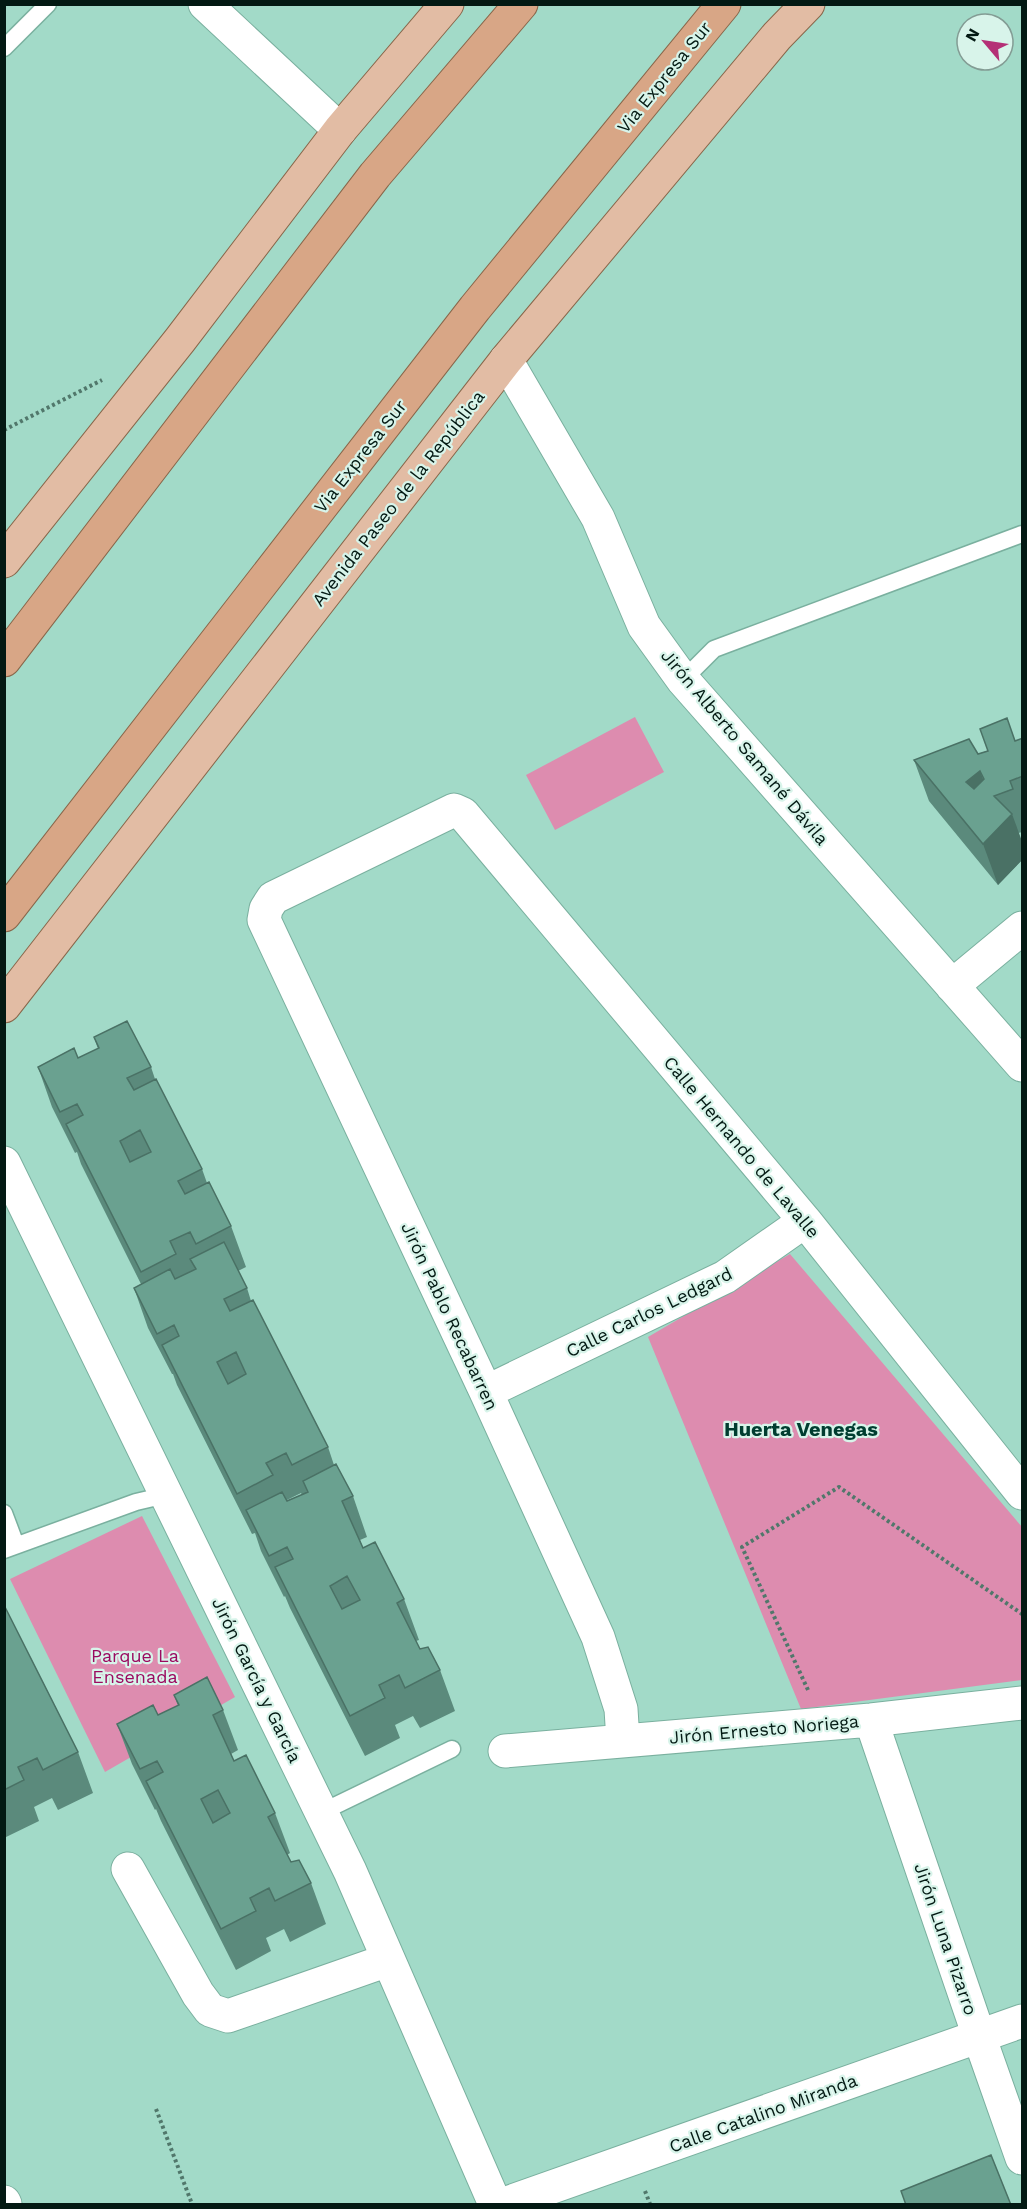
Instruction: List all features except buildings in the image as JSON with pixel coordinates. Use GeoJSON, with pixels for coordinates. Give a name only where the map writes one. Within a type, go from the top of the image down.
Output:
{"type":"FeatureCollection","features":[{"type":"Feature","properties":{"kind":"highway"},"geometry":{"type":"LineString","coordinates":[[4,660],[375,174],[521,4]]}},
{"type":"Feature","properties":{"kind":"highway","name":"Via Expresa Sur"},"geometry":{"type":"LineString","coordinates":[[4,915],[475,308],[724,4]]}},
{"type":"Feature","properties":{"kind":"main road"},"geometry":{"type":"LineString","coordinates":[[4,561],[180,340],[340,130],[447,4]]}},
{"type":"Feature","properties":{"kind":"main road","name":"Avenida Paseo de la República"},"geometry":{"type":"LineString","coordinates":[[4,1006],[506,360],[777,36],[808,4]]}},
{"type":"Feature","properties":{"kind":"street"},"geometry":{"type":"LineString","coordinates":[[205,4],[340,130]]}},
{"type":"Feature","properties":{"kind":"street","name":"Jirón Alberto Samané Dávila"},"geometry":{"type":"LineString","coordinates":[[506,360],[598,518],[644,626],[683,680],[1023,1065]]}},
{"type":"Feature","properties":{"kind":"street","name":"Calle Hernando de Lavalle"},"geometry":{"type":"LineString","coordinates":[[273,898],[454,810],[463,814],[805,1221],[1023,1493]]}},
{"type":"Feature","properties":{"kind":"street","name":"Jirón Pablo Recabarren"},"geometry":{"type":"LineString","coordinates":[[273,898],[266,909],[264,920],[598,1636],[621,1709],[623,1741]]}},
{"type":"Feature","properties":{"kind":"street"},"geometry":{"type":"LineString","coordinates":[[952,986],[1023,928]]}},
{"type":"Feature","properties":{"kind":"street","name":"Jirón García y García"},"geometry":{"type":"LineString","coordinates":[[4,1163],[351,1871],[495,2205]]}},
{"type":"Feature","properties":{"kind":"street","name":"Calle Carlos Ledgard"},"geometry":{"type":"LineString","coordinates":[[486,1392],[725,1277],[805,1221]]}},
{"type":"Feature","properties":{"kind":"street","name":"Jirón Ernesto Noriega"},"geometry":{"type":"LineString","coordinates":[[505,1751],[871,1720],[1023,1703]]}},
{"type":"Feature","properties":{"kind":"street","name":"Jirón Luna Pizarro"},"geometry":{"type":"LineString","coordinates":[[871,1720],[1023,2158]]}},
{"type":"Feature","properties":{"kind":"street"},"geometry":{"type":"LineString","coordinates":[[128,1869],[198,1994],[210,2010],[228,2016],[388,1960]]}},
{"type":"Feature","properties":{"kind":"street","name":"Calle Catalino Miranda"},"geometry":{"type":"LineString","coordinates":[[504,2205],[1023,2021]]}},
{"type":"Feature","properties":{"kind":"lane"},"geometry":{"type":"LineString","coordinates":[[4,48],[48,4]]}},
{"type":"Feature","properties":{"kind":"lane"},"geometry":{"type":"LineString","coordinates":[[683,680],[714,649],[1023,534]]}},
{"type":"Feature","properties":{"kind":"lane"},"geometry":{"type":"LineString","coordinates":[[4,1514],[10,1548],[136,1502],[166,1495]]}},
{"type":"Feature","properties":{"kind":"lane"},"geometry":{"type":"LineString","coordinates":[[322,1812],[452,1749]]}},
{"type":"Feature","properties":{"kind":"path"},"geometry":{"type":"LineString","coordinates":[[4,430],[108,377]]}},
{"type":"Feature","properties":{"kind":"path"},"geometry":{"type":"LineString","coordinates":[[809,1694],[742,1547],[839,1487],[1023,1614]]}},
{"type":"Feature","properties":{"kind":"path"},"geometry":{"type":"LineString","coordinates":[[156,2109],[192,2205]]}},
{"type":"Feature","properties":{"kind":"green space"},"geometry":{"type":"Polygon","coordinates":[[[635,717],[664,772],[555,830],[526,775],[635,717]]]}},
{"type":"Feature","properties":{"kind":"green space"},"geometry":{"type":"Polygon","coordinates":[[[790,1254],[1022,1527],[1022,1680],[801,1709],[648,1337],[790,1254]]]}},
{"type":"Feature","properties":{"kind":"green space","name":"Parque La Ensenada"},"geometry":{"type":"Polygon","coordinates":[[[142,1516],[235,1697],[105,1772],[10,1579],[142,1516]]]}},
{"type":"Feature","properties":{"kind":"district","name":"Huerta Venegas"},"geometry":{"type":"Point","coordinates":[801,1429]}}]}
